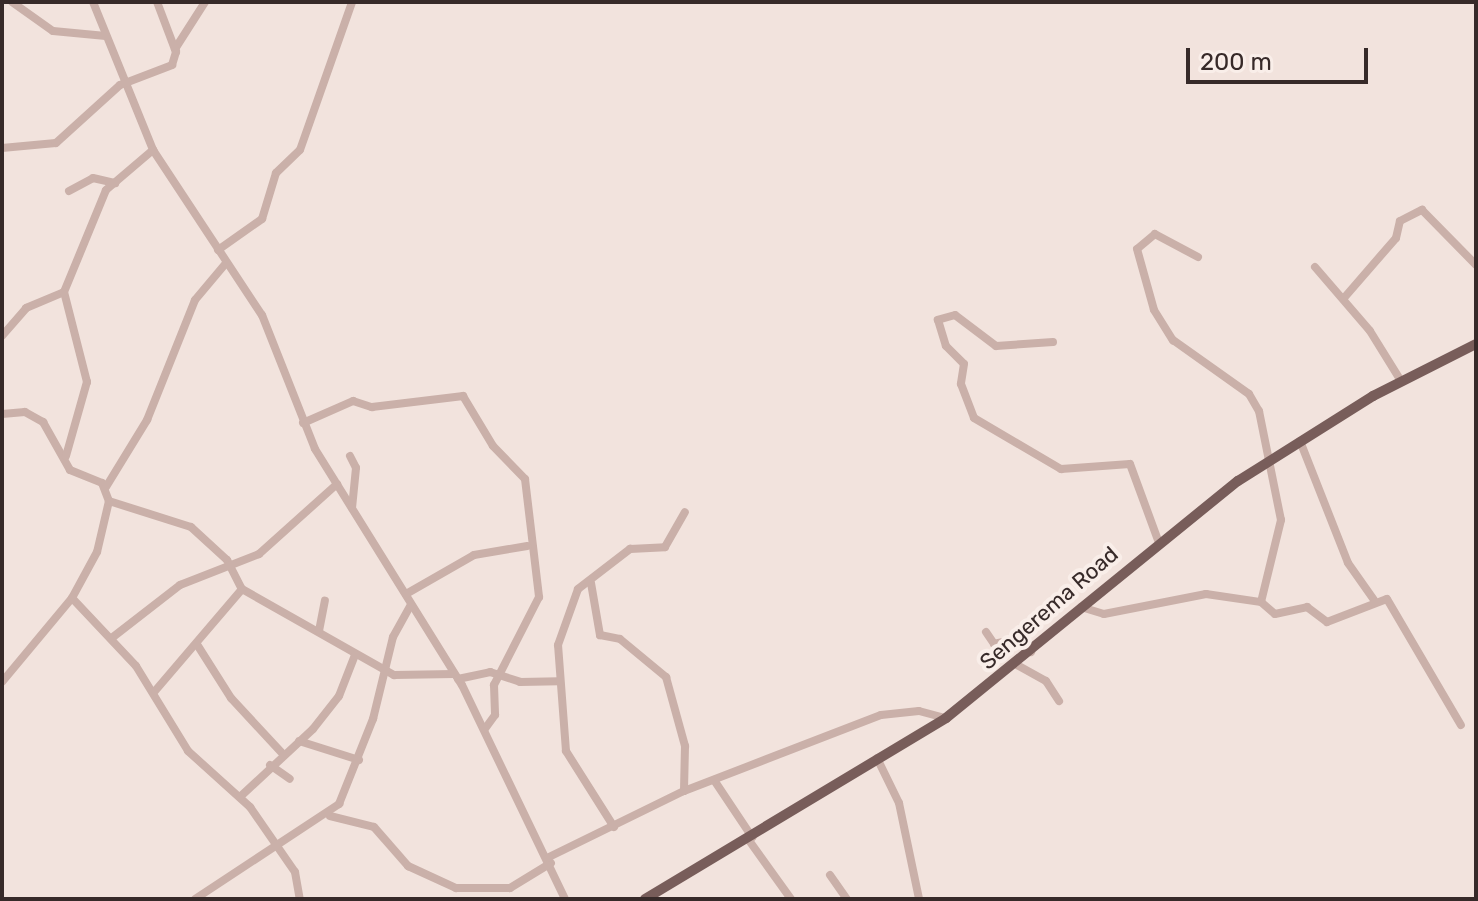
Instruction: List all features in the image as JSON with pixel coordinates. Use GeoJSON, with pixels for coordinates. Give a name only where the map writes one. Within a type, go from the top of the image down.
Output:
{"type":"FeatureCollection","features":[{"type":"Feature","properties":{"kind":"main road","name":"Sengerema Road"},"geometry":{"type":"LineString","coordinates":[[645,899],[946,718],[1032,653],[1158,540],[1300,441],[1401,381],[1476,344]]}},
{"type":"Feature","properties":{"kind":"street"},"geometry":{"type":"LineString","coordinates":[[12,2],[53,31],[106,36]]}},
{"type":"Feature","properties":{"kind":"street"},"geometry":{"type":"LineString","coordinates":[[93,2],[153,150],[267,326],[303,423],[352,510],[456,676],[550,860],[565,899]]}},
{"type":"Feature","properties":{"kind":"street"},"geometry":{"type":"LineString","coordinates":[[157,2],[175,49]]}},
{"type":"Feature","properties":{"kind":"street"},"geometry":{"type":"LineString","coordinates":[[2,148],[56,143],[125,84],[167,69],[175,49],[205,2]]}},
{"type":"Feature","properties":{"kind":"street"},"geometry":{"type":"LineString","coordinates":[[218,250],[264,216],[276,173],[300,150],[352,2]]}},
{"type":"Feature","properties":{"kind":"street"},"geometry":{"type":"LineString","coordinates":[[66,456],[87,382],[64,292],[115,183],[153,150]]}},
{"type":"Feature","properties":{"kind":"street"},"geometry":{"type":"LineString","coordinates":[[69,191],[93,178],[115,183]]}},
{"type":"Feature","properties":{"kind":"street"},"geometry":{"type":"LineString","coordinates":[[1344,298],[1396,238],[1400,221],[1423,210],[1476,265]]}},
{"type":"Feature","properties":{"kind":"street"},"geometry":{"type":"LineString","coordinates":[[1198,257],[1155,234],[1137,249],[1154,310],[1173,340],[1256,401],[1271,461],[1281,527],[1261,602]]}},
{"type":"Feature","properties":{"kind":"street"},"geometry":{"type":"LineString","coordinates":[[2,682],[72,598],[97,552],[109,501],[106,487],[147,420],[197,297],[226,263]]}},
{"type":"Feature","properties":{"kind":"street"},"geometry":{"type":"LineString","coordinates":[[1315,267],[1344,298],[1401,381]]}},
{"type":"Feature","properties":{"kind":"street"},"geometry":{"type":"LineString","coordinates":[[2,336],[26,308],[64,292]]}},
{"type":"Feature","properties":{"kind":"street"},"geometry":{"type":"LineString","coordinates":[[1053,342],[996,346],[955,315],[938,320],[946,346],[964,364],[961,384],[974,418],[1061,469],[1130,464],[1158,540]]}},
{"type":"Feature","properties":{"kind":"street"},"geometry":{"type":"LineString","coordinates":[[303,423],[353,401],[372,407],[464,396],[493,446],[526,481],[527,546],[539,597],[499,674],[495,715],[485,729]]}},
{"type":"Feature","properties":{"kind":"street"},"geometry":{"type":"LineString","coordinates":[[2,414],[25,412],[43,422],[74,474],[106,487]]}},
{"type":"Feature","properties":{"kind":"street"},"geometry":{"type":"LineString","coordinates":[[1300,441],[1348,563],[1374,600]]}},
{"type":"Feature","properties":{"kind":"street"},"geometry":{"type":"LineString","coordinates":[[350,456],[356,468],[352,510]]}},
{"type":"Feature","properties":{"kind":"street"},"geometry":{"type":"LineString","coordinates":[[113,637],[180,585],[231,567],[264,551],[337,484]]}},
{"type":"Feature","properties":{"kind":"street"},"geometry":{"type":"LineString","coordinates":[[109,501],[191,527],[231,567],[242,589],[319,631],[355,655],[388,670],[414,678],[499,674],[559,681]]}},
{"type":"Feature","properties":{"kind":"street"},"geometry":{"type":"LineString","coordinates":[[614,827],[566,751],[558,645],[573,597],[630,549],[665,547],[685,512]]}},
{"type":"Feature","properties":{"kind":"street"},"geometry":{"type":"LineString","coordinates":[[406,594],[474,555],[527,546]]}},
{"type":"Feature","properties":{"kind":"street"},"geometry":{"type":"LineString","coordinates":[[591,583],[600,635],[620,639],[666,677],[685,746],[684,791]]}},
{"type":"Feature","properties":{"kind":"street"},"geometry":{"type":"LineString","coordinates":[[155,691],[198,646],[209,620],[234,604],[242,589]]}},
{"type":"Feature","properties":{"kind":"street"},"geometry":{"type":"LineString","coordinates":[[1081,607],[1104,614],[1206,594],[1261,602],[1275,614],[1307,607],[1327,622],[1374,600],[1389,601],[1461,725]]}},
{"type":"Feature","properties":{"kind":"street"},"geometry":{"type":"LineString","coordinates":[[72,598],[113,637],[155,691],[188,751],[241,796],[275,848],[295,872],[300,899]]}},
{"type":"Feature","properties":{"kind":"street"},"geometry":{"type":"LineString","coordinates":[[319,631],[325,601]]}},
{"type":"Feature","properties":{"kind":"street"},"geometry":{"type":"LineString","coordinates":[[195,899],[330,816],[359,760],[388,670],[393,637],[411,605]]}},
{"type":"Feature","properties":{"kind":"street"},"geometry":{"type":"LineString","coordinates":[[986,632],[994,644],[1016,639],[1032,653]]}},
{"type":"Feature","properties":{"kind":"street"},"geometry":{"type":"LineString","coordinates":[[198,646],[231,698],[281,752]]}},
{"type":"Feature","properties":{"kind":"street"},"geometry":{"type":"LineString","coordinates":[[241,796],[281,752],[299,741],[339,696],[355,655]]}},
{"type":"Feature","properties":{"kind":"street"},"geometry":{"type":"LineString","coordinates":[[1017,665],[1046,681],[1059,701]]}},
{"type":"Feature","properties":{"kind":"street"},"geometry":{"type":"LineString","coordinates":[[330,816],[374,827],[408,866],[456,888],[510,888],[550,860],[684,791],[881,715],[919,711],[946,718]]}},
{"type":"Feature","properties":{"kind":"street"},"geometry":{"type":"LineString","coordinates":[[299,741],[359,760]]}},
{"type":"Feature","properties":{"kind":"street"},"geometry":{"type":"LineString","coordinates":[[877,758],[899,803],[919,899]]}},
{"type":"Feature","properties":{"kind":"street"},"geometry":{"type":"LineString","coordinates":[[270,765],[290,779]]}},
{"type":"Feature","properties":{"kind":"street"},"geometry":{"type":"LineString","coordinates":[[714,780],[791,899]]}},
{"type":"Feature","properties":{"kind":"street"},"geometry":{"type":"LineString","coordinates":[[830,875],[847,899]]}},
{"type":"Feature","properties":{"kind":"street"},"geometry":{"type":"LineString","coordinates":[[456,888],[456,899]]}}]}
